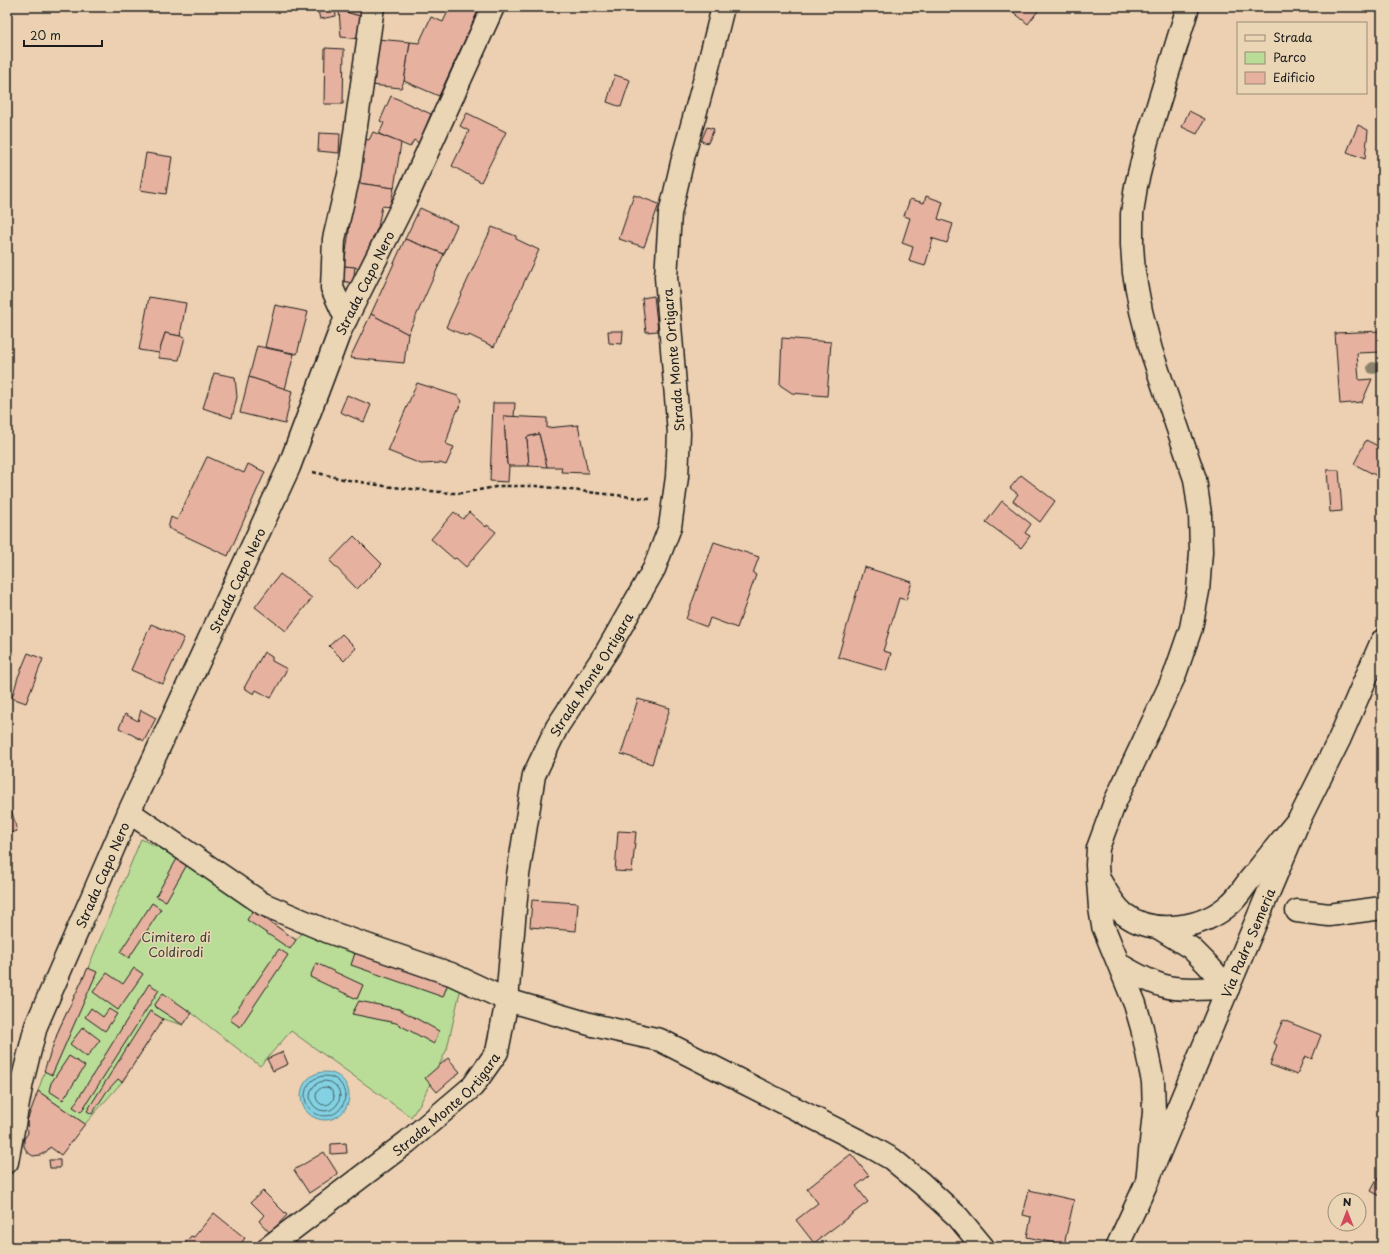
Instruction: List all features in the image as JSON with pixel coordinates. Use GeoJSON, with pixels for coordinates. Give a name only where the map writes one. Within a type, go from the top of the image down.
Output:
{"type":"FeatureCollection","features":[{"type":"Feature","properties":{"kind":"main road"},"geometry":{"type":"LineString","coordinates":[[346,319],[332,288],[334,239],[349,176],[373,7]]}},
{"type":"Feature","properties":{"kind":"main road","name":"Strada Capo Nero"},"geometry":{"type":"LineString","coordinates":[[7,1162],[22,1082],[36,1026],[130,812],[289,467],[340,331],[406,199],[493,7]]}},
{"type":"Feature","properties":{"kind":"main road","name":"Strada Monte Ortigara"},"geometry":{"type":"LineString","coordinates":[[269,1247],[407,1142],[473,1086],[497,1052],[507,1000],[518,875],[534,775],[557,727],[606,651],[654,569],[670,527],[677,476],[679,433],[666,277],[670,214],[684,154],[723,7]]}},
{"type":"Feature","properties":{"kind":"main road"},"geometry":{"type":"LineString","coordinates":[[1147,1182],[1154,1112],[1153,1082],[1142,1028],[1120,966],[1108,941],[1103,926],[1100,908],[1097,865],[1098,848],[1102,834],[1115,802],[1174,678],[1191,628],[1198,591],[1201,552],[1200,514],[1195,479],[1151,350],[1141,312],[1134,273],[1132,245],[1132,214],[1138,178],[1147,141],[1188,7]]}},
{"type":"Feature","properties":{"kind":"main road","name":"Via Padre Semeria"},"geometry":{"type":"LineString","coordinates":[[1117,1247],[1147,1182],[1300,818],[1339,740],[1382,641]]}},
{"type":"Feature","properties":{"kind":"main road"},"geometry":{"type":"LineString","coordinates":[[130,812],[263,904],[329,932],[451,974],[507,1000],[593,1025],[660,1040],[871,1146],[892,1159],[932,1192],[958,1217],[983,1247]]}},
{"type":"Feature","properties":{"kind":"main road"},"geometry":{"type":"LineString","coordinates":[[1159,928],[1175,928],[1190,924],[1213,916],[1231,903],[1300,818]]}},
{"type":"Feature","properties":{"kind":"main road"},"geometry":{"type":"LineString","coordinates":[[1099,878],[1112,900],[1124,914],[1139,922],[1159,928],[1190,948],[1228,988]]}},
{"type":"Feature","properties":{"kind":"main road"},"geometry":{"type":"LineString","coordinates":[[1297,911],[1328,915],[1382,908]]}},
{"type":"Feature","properties":{"kind":"main road"},"geometry":{"type":"LineString","coordinates":[[1120,966],[1148,981],[1168,987],[1187,989],[1228,988]]}},
{"type":"Feature","properties":{"kind":"path"},"geometry":{"type":"LineString","coordinates":[[309,471],[363,482],[450,493],[463,493],[501,486],[523,485],[674,500]]}},
{"type":"Feature","properties":{"kind":"green space","name":"Cimitero di Coldirodi"},"geometry":{"type":"Polygon","coordinates":[[[141,839],[178,857],[296,940],[304,931],[461,987],[447,1049],[421,1102],[411,1117],[291,1031],[260,1066],[192,1013],[183,1025],[163,1019],[122,1082],[85,1124],[38,1091],[59,1029],[88,968],[141,839]]]}},
{"type":"Feature","properties":{"kind":"water"},"geometry":{"type":"Polygon","coordinates":[[[320,1072],[330,1072],[339,1076],[345,1082],[348,1087],[348,1105],[339,1116],[330,1120],[320,1120],[311,1116],[305,1110],[301,1101],[301,1091],[305,1082],[311,1076],[320,1072]]]}},
{"type":"Feature","properties":{"kind":"building"},"geometry":{"type":"Polygon","coordinates":[[[317,7],[335,7],[336,16],[320,19],[317,7]]]}},
{"type":"Feature","properties":{"kind":"building"},"geometry":{"type":"Polygon","coordinates":[[[338,7],[365,7],[363,17],[339,10],[338,7]]]}},
{"type":"Feature","properties":{"kind":"building"},"geometry":{"type":"Polygon","coordinates":[[[450,7],[480,7],[439,96],[404,81],[410,42],[419,43],[431,17],[443,22],[450,7]]]}},
{"type":"Feature","properties":{"kind":"building"},"geometry":{"type":"Polygon","coordinates":[[[1007,7],[1041,7],[1028,24],[1007,7]]]}},
{"type":"Feature","properties":{"kind":"building"},"geometry":{"type":"Polygon","coordinates":[[[1230,7],[1268,7],[1268,11],[1230,7]]]}},
{"type":"Feature","properties":{"kind":"building"},"geometry":{"type":"Polygon","coordinates":[[[339,10],[363,17],[361,39],[341,37],[339,10]]]}},
{"type":"Feature","properties":{"kind":"building"},"geometry":{"type":"Polygon","coordinates":[[[377,39],[410,42],[404,81],[401,88],[371,85],[377,39]]]}},
{"type":"Feature","properties":{"kind":"building"},"geometry":{"type":"Polygon","coordinates":[[[325,48],[344,49],[343,104],[324,104],[325,48]]]}},
{"type":"Feature","properties":{"kind":"building"},"geometry":{"type":"Polygon","coordinates":[[[615,75],[630,80],[621,107],[607,102],[615,75]]]}},
{"type":"Feature","properties":{"kind":"building"},"geometry":{"type":"Polygon","coordinates":[[[391,96],[431,114],[419,143],[414,140],[410,147],[379,134],[384,123],[380,121],[391,96]]]}},
{"type":"Feature","properties":{"kind":"building"},"geometry":{"type":"Polygon","coordinates":[[[1189,111],[1205,119],[1197,134],[1182,127],[1189,111]]]}},
{"type":"Feature","properties":{"kind":"building"},"geometry":{"type":"Polygon","coordinates":[[[467,113],[506,132],[481,182],[452,166],[469,131],[460,126],[467,113]]]}},
{"type":"Feature","properties":{"kind":"building"},"geometry":{"type":"Polygon","coordinates":[[[1358,125],[1368,130],[1365,159],[1347,152],[1358,125]]]}},
{"type":"Feature","properties":{"kind":"building"},"geometry":{"type":"Polygon","coordinates":[[[707,127],[714,129],[708,143],[701,141],[707,127]]]}},
{"type":"Feature","properties":{"kind":"building"},"geometry":{"type":"Polygon","coordinates":[[[373,132],[401,143],[394,188],[358,183],[365,139],[369,140],[373,132]]]}},
{"type":"Feature","properties":{"kind":"building"},"geometry":{"type":"Polygon","coordinates":[[[319,133],[340,134],[339,153],[318,151],[319,133]]]}},
{"type":"Feature","properties":{"kind":"building"},"geometry":{"type":"Polygon","coordinates":[[[146,153],[172,157],[166,194],[140,190],[146,153]]]}},
{"type":"Feature","properties":{"kind":"building"},"geometry":{"type":"Polygon","coordinates":[[[356,182],[394,188],[390,207],[382,206],[378,227],[359,268],[344,266],[356,182]]]}},
{"type":"Feature","properties":{"kind":"building"},"geometry":{"type":"Polygon","coordinates":[[[634,195],[659,204],[644,247],[619,239],[634,195]]]}},
{"type":"Feature","properties":{"kind":"building"},"geometry":{"type":"Polygon","coordinates":[[[926,196],[943,202],[938,219],[953,224],[947,243],[931,238],[933,239],[925,266],[909,261],[913,247],[902,243],[910,218],[904,216],[910,199],[924,203],[926,196]]]}},
{"type":"Feature","properties":{"kind":"building"},"geometry":{"type":"Polygon","coordinates":[[[420,208],[457,225],[444,254],[405,239],[420,208]]]}},
{"type":"Feature","properties":{"kind":"building"},"geometry":{"type":"Polygon","coordinates":[[[492,227],[516,236],[516,239],[539,250],[494,347],[469,335],[468,337],[446,327],[492,227]]]}},
{"type":"Feature","properties":{"kind":"building"},"geometry":{"type":"Polygon","coordinates":[[[405,239],[444,254],[408,334],[371,314],[405,239]]]}},
{"type":"Feature","properties":{"kind":"building"},"geometry":{"type":"Polygon","coordinates":[[[344,266],[355,267],[353,283],[341,281],[344,266]]]}},
{"type":"Feature","properties":{"kind":"building"},"geometry":{"type":"Polygon","coordinates":[[[654,296],[658,331],[646,332],[642,298],[654,296]]]}},
{"type":"Feature","properties":{"kind":"building"},"geometry":{"type":"Polygon","coordinates":[[[149,297],[186,303],[180,336],[165,333],[159,353],[139,350],[149,297]]]}},
{"type":"Feature","properties":{"kind":"building"},"geometry":{"type":"Polygon","coordinates":[[[275,305],[308,312],[297,354],[265,347],[275,305]]]}},
{"type":"Feature","properties":{"kind":"building"},"geometry":{"type":"Polygon","coordinates":[[[371,314],[408,334],[404,363],[350,358],[371,314]]]}},
{"type":"Feature","properties":{"kind":"building"},"geometry":{"type":"Polygon","coordinates":[[[608,331],[623,331],[622,344],[609,343],[608,331]]]}},
{"type":"Feature","properties":{"kind":"building"},"geometry":{"type":"Polygon","coordinates":[[[1382,331],[1382,352],[1357,353],[1359,380],[1372,379],[1362,402],[1340,404],[1335,333],[1382,331]]]}},
{"type":"Feature","properties":{"kind":"building"},"geometry":{"type":"Polygon","coordinates":[[[165,333],[185,337],[179,360],[159,358],[165,333]]]}},
{"type":"Feature","properties":{"kind":"building"},"geometry":{"type":"Polygon","coordinates":[[[782,338],[831,342],[827,396],[792,393],[780,385],[782,338]]]}},
{"type":"Feature","properties":{"kind":"building"},"geometry":{"type":"Polygon","coordinates":[[[257,346],[294,354],[285,389],[249,377],[257,346]]]}},
{"type":"Feature","properties":{"kind":"building"},"geometry":{"type":"Polygon","coordinates":[[[214,373],[235,377],[237,397],[232,418],[203,408],[214,373]]]}},
{"type":"Feature","properties":{"kind":"building"},"geometry":{"type":"Polygon","coordinates":[[[249,377],[292,391],[285,424],[240,413],[249,377]]]}},
{"type":"Feature","properties":{"kind":"building"},"geometry":{"type":"Polygon","coordinates":[[[417,383],[458,396],[462,401],[453,420],[446,444],[454,447],[446,465],[440,463],[421,464],[388,451],[417,383]]]}},
{"type":"Feature","properties":{"kind":"building"},"geometry":{"type":"Polygon","coordinates":[[[347,395],[371,405],[364,422],[340,412],[347,395]]]}},
{"type":"Feature","properties":{"kind":"building"},"geometry":{"type":"Polygon","coordinates":[[[493,403],[515,403],[514,417],[504,416],[507,464],[509,466],[508,482],[490,481],[493,403]]]}},
{"type":"Feature","properties":{"kind":"building"},"geometry":{"type":"Polygon","coordinates":[[[1382,406],[1382,421],[1376,419],[1382,406]]]}},
{"type":"Feature","properties":{"kind":"building"},"geometry":{"type":"Polygon","coordinates":[[[504,416],[547,418],[547,428],[578,425],[588,473],[561,472],[562,467],[547,467],[539,434],[527,437],[529,466],[509,466],[507,464],[504,416]]]}},
{"type":"Feature","properties":{"kind":"building"},"geometry":{"type":"Polygon","coordinates":[[[539,434],[547,467],[529,466],[527,437],[539,434]]]}},
{"type":"Feature","properties":{"kind":"building"},"geometry":{"type":"Polygon","coordinates":[[[1366,440],[1382,448],[1382,471],[1379,477],[1354,464],[1366,440]]]}},
{"type":"Feature","properties":{"kind":"building"},"geometry":{"type":"Polygon","coordinates":[[[208,457],[244,473],[248,464],[265,472],[228,556],[168,528],[171,517],[177,520],[208,457]]]}},
{"type":"Feature","properties":{"kind":"building"},"geometry":{"type":"Polygon","coordinates":[[[1327,470],[1339,470],[1342,511],[1330,512],[1327,470]]]}},
{"type":"Feature","properties":{"kind":"building"},"geometry":{"type":"Polygon","coordinates":[[[1021,475],[1055,501],[1040,522],[1013,501],[1018,494],[1010,488],[1021,475]]]}},
{"type":"Feature","properties":{"kind":"building"},"geometry":{"type":"Polygon","coordinates":[[[1002,501],[1031,524],[1025,533],[1030,536],[1021,548],[986,522],[1002,501]]]}},
{"type":"Feature","properties":{"kind":"building"},"geometry":{"type":"Polygon","coordinates":[[[454,512],[463,519],[469,512],[486,527],[487,525],[496,532],[466,567],[456,558],[454,559],[431,539],[454,512]]]}},
{"type":"Feature","properties":{"kind":"building"},"geometry":{"type":"Polygon","coordinates":[[[354,536],[382,564],[357,589],[330,561],[354,536]]]}},
{"type":"Feature","properties":{"kind":"building"},"geometry":{"type":"Polygon","coordinates":[[[714,542],[759,557],[753,573],[756,575],[737,628],[710,618],[707,627],[686,619],[714,542]]]}},
{"type":"Feature","properties":{"kind":"building"},"geometry":{"type":"Polygon","coordinates":[[[864,567],[912,582],[906,600],[899,598],[883,651],[891,653],[886,671],[838,657],[864,567]]]}},
{"type":"Feature","properties":{"kind":"building"},"geometry":{"type":"Polygon","coordinates":[[[280,574],[312,598],[286,631],[255,607],[280,574]]]}},
{"type":"Feature","properties":{"kind":"building"},"geometry":{"type":"Polygon","coordinates":[[[151,624],[184,638],[163,684],[131,670],[151,624]]]}},
{"type":"Feature","properties":{"kind":"building"},"geometry":{"type":"Polygon","coordinates":[[[342,634],[356,648],[344,661],[329,646],[342,634]]]}},
{"type":"Feature","properties":{"kind":"building"},"geometry":{"type":"Polygon","coordinates":[[[264,652],[272,657],[272,661],[287,669],[271,698],[256,690],[254,694],[244,688],[264,652]]]}},
{"type":"Feature","properties":{"kind":"building"},"geometry":{"type":"Polygon","coordinates":[[[28,653],[43,659],[26,703],[12,698],[18,677],[28,653]]]}},
{"type":"Feature","properties":{"kind":"building"},"geometry":{"type":"Polygon","coordinates":[[[638,699],[670,708],[652,764],[621,754],[638,699]]]}},
{"type":"Feature","properties":{"kind":"building"},"geometry":{"type":"Polygon","coordinates":[[[141,710],[156,718],[144,741],[119,728],[125,714],[138,721],[141,710]]]}},
{"type":"Feature","properties":{"kind":"building"},"geometry":{"type":"Polygon","coordinates":[[[12,812],[17,831],[7,834],[7,813],[12,812]]]}},
{"type":"Feature","properties":{"kind":"building"},"geometry":{"type":"Polygon","coordinates":[[[618,831],[636,832],[632,872],[615,871],[618,831]]]}},
{"type":"Feature","properties":{"kind":"building"},"geometry":{"type":"Polygon","coordinates":[[[178,857],[188,863],[166,901],[156,896],[178,857]]]}},
{"type":"Feature","properties":{"kind":"building"},"geometry":{"type":"Polygon","coordinates":[[[532,900],[578,903],[576,931],[530,927],[532,900]]]}},
{"type":"Feature","properties":{"kind":"building"},"geometry":{"type":"Polygon","coordinates":[[[152,903],[161,909],[129,958],[120,952],[152,903]]]}},
{"type":"Feature","properties":{"kind":"building"},"geometry":{"type":"Polygon","coordinates":[[[253,910],[296,940],[290,949],[247,920],[253,910]]]}},
{"type":"Feature","properties":{"kind":"building"},"geometry":{"type":"Polygon","coordinates":[[[279,949],[288,955],[240,1027],[230,1020],[279,949]]]}},
{"type":"Feature","properties":{"kind":"building"},"geometry":{"type":"Polygon","coordinates":[[[356,950],[448,983],[443,997],[351,965],[356,950]]]}},
{"type":"Feature","properties":{"kind":"building"},"geometry":{"type":"Polygon","coordinates":[[[316,963],[363,985],[357,999],[310,977],[316,963]]]}},
{"type":"Feature","properties":{"kind":"building"},"geometry":{"type":"Polygon","coordinates":[[[88,968],[97,972],[52,1075],[44,1071],[59,1029],[88,968]]]}},
{"type":"Feature","properties":{"kind":"building"},"geometry":{"type":"Polygon","coordinates":[[[134,968],[143,974],[118,1010],[93,992],[107,973],[123,984],[134,968]]]}},
{"type":"Feature","properties":{"kind":"building"},"geometry":{"type":"Polygon","coordinates":[[[149,984],[159,990],[81,1112],[73,1107],[149,984]]]}},
{"type":"Feature","properties":{"kind":"building"},"geometry":{"type":"Polygon","coordinates":[[[163,993],[192,1013],[183,1025],[154,1006],[163,993]]]}},
{"type":"Feature","properties":{"kind":"building"},"geometry":{"type":"Polygon","coordinates":[[[359,1001],[399,1009],[439,1031],[434,1044],[396,1023],[352,1014],[359,1001]]]}},
{"type":"Feature","properties":{"kind":"building"},"geometry":{"type":"Polygon","coordinates":[[[91,1008],[103,1017],[109,1009],[117,1014],[105,1031],[85,1017],[91,1008]]]}},
{"type":"Feature","properties":{"kind":"building"},"geometry":{"type":"Polygon","coordinates":[[[150,1011],[163,1019],[122,1082],[118,1079],[107,1091],[92,1114],[87,1111],[150,1011]]]}},
{"type":"Feature","properties":{"kind":"building"},"geometry":{"type":"Polygon","coordinates":[[[1283,1020],[1321,1035],[1312,1059],[1305,1056],[1297,1075],[1270,1065],[1277,1045],[1273,1043],[1283,1020]]]}},
{"type":"Feature","properties":{"kind":"building"},"geometry":{"type":"Polygon","coordinates":[[[83,1027],[100,1040],[87,1057],[70,1044],[83,1027]]]}},
{"type":"Feature","properties":{"kind":"building"},"geometry":{"type":"Polygon","coordinates":[[[283,1052],[288,1064],[273,1071],[267,1059],[283,1052]]]}},
{"type":"Feature","properties":{"kind":"building"},"geometry":{"type":"Polygon","coordinates":[[[69,1056],[85,1066],[63,1100],[49,1091],[51,1083],[69,1056]]]}},
{"type":"Feature","properties":{"kind":"building"},"geometry":{"type":"Polygon","coordinates":[[[448,1058],[460,1072],[437,1092],[425,1078],[448,1058]]]}},
{"type":"Feature","properties":{"kind":"building"},"geometry":{"type":"Polygon","coordinates":[[[38,1091],[85,1124],[61,1155],[50,1147],[46,1152],[33,1156],[27,1152],[24,1146],[24,1139],[28,1133],[27,1121],[38,1091]]]}},
{"type":"Feature","properties":{"kind":"building"},"geometry":{"type":"Polygon","coordinates":[[[346,1143],[347,1153],[331,1154],[331,1144],[346,1143]]]}},
{"type":"Feature","properties":{"kind":"building"},"geometry":{"type":"Polygon","coordinates":[[[324,1152],[338,1174],[309,1193],[294,1170],[324,1152]]]}},
{"type":"Feature","properties":{"kind":"building"},"geometry":{"type":"Polygon","coordinates":[[[851,1154],[869,1176],[856,1186],[868,1202],[814,1243],[796,1220],[818,1203],[807,1189],[851,1154]]]}},
{"type":"Feature","properties":{"kind":"building"},"geometry":{"type":"Polygon","coordinates":[[[49,1160],[60,1160],[60,1168],[50,1168],[49,1160]]]}},
{"type":"Feature","properties":{"kind":"building"},"geometry":{"type":"Polygon","coordinates":[[[1378,1178],[1382,1180],[1382,1197],[1371,1191],[1378,1178]]]}},
{"type":"Feature","properties":{"kind":"building"},"geometry":{"type":"Polygon","coordinates":[[[1029,1190],[1074,1200],[1064,1245],[1027,1237],[1031,1217],[1023,1215],[1029,1190]]]}},
{"type":"Feature","properties":{"kind":"building"},"geometry":{"type":"Polygon","coordinates":[[[263,1191],[287,1215],[270,1233],[259,1221],[264,1215],[251,1202],[263,1191]]]}},
{"type":"Feature","properties":{"kind":"building"},"geometry":{"type":"Polygon","coordinates":[[[214,1213],[245,1238],[238,1247],[182,1247],[191,1236],[194,1237],[214,1213]]]}}]}
